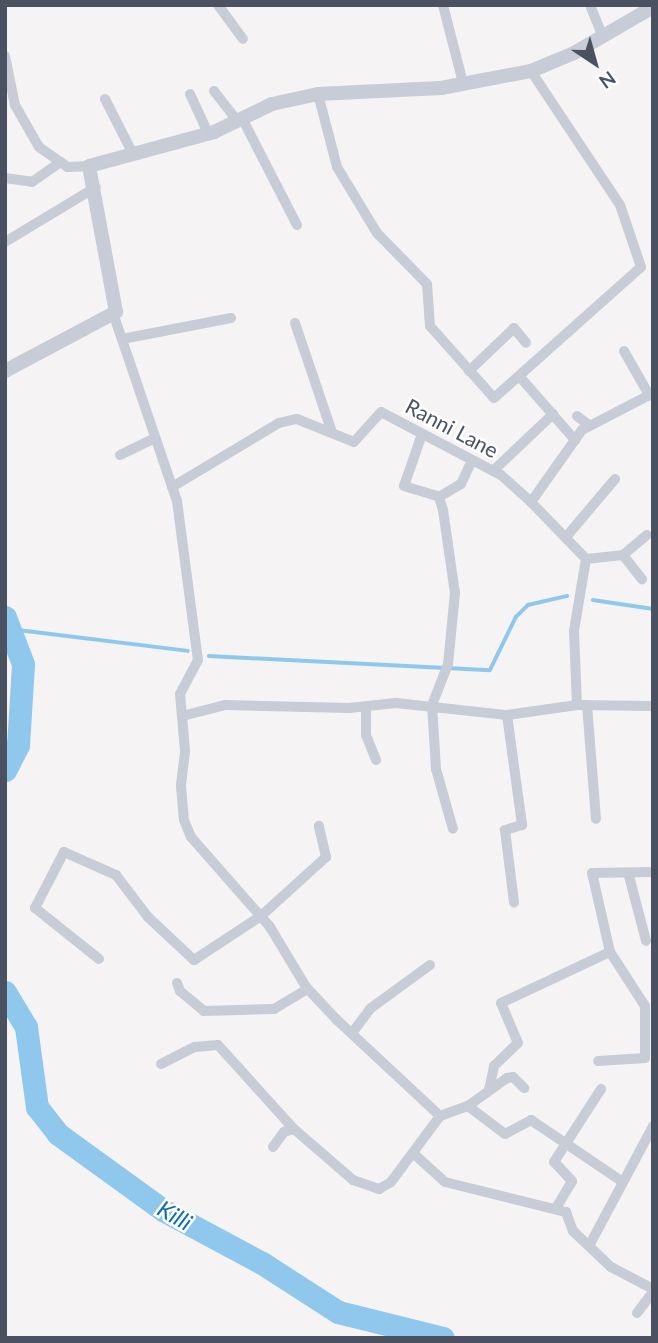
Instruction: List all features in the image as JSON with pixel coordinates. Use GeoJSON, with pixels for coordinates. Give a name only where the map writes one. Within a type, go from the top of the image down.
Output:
{"type":"FeatureCollection","features":[{"type":"Feature","properties":{"kind":"street"},"geometry":{"type":"LineString","coordinates":[[218,5],[243,38]]}},
{"type":"Feature","properties":{"kind":"street"},"geometry":{"type":"LineString","coordinates":[[443,5],[463,83]]}},
{"type":"Feature","properties":{"kind":"street"},"geometry":{"type":"LineString","coordinates":[[590,5],[603,37]]}},
{"type":"Feature","properties":{"kind":"street"},"geometry":{"type":"LineString","coordinates":[[5,56],[15,105],[39,147],[68,167],[89,166],[208,133],[241,121],[272,104],[318,94],[403,91],[531,71],[603,37],[653,7]]}},
{"type":"Feature","properties":{"kind":"street"},"geometry":{"type":"LineString","coordinates":[[318,94],[337,167],[377,233],[426,284],[430,326],[494,398],[641,267],[620,205],[531,71]]}},
{"type":"Feature","properties":{"kind":"street"},"geometry":{"type":"LineString","coordinates":[[214,90],[241,121],[297,225]]}},
{"type":"Feature","properties":{"kind":"street"},"geometry":{"type":"LineString","coordinates":[[190,94],[208,133]]}},
{"type":"Feature","properties":{"kind":"street"},"geometry":{"type":"LineString","coordinates":[[106,99],[132,152]]}},
{"type":"Feature","properties":{"kind":"street"},"geometry":{"type":"LineString","coordinates":[[5,177],[32,182],[61,162]]}},
{"type":"Feature","properties":{"kind":"street"},"geometry":{"type":"LineString","coordinates":[[89,166],[96,187],[117,306],[114,316],[172,486],[198,660],[180,694],[184,820],[191,837],[261,916],[307,989],[440,1116]]}},
{"type":"Feature","properties":{"kind":"street"},"geometry":{"type":"LineString","coordinates":[[5,242],[96,187]]}},
{"type":"Feature","properties":{"kind":"street"},"geometry":{"type":"LineString","coordinates":[[5,371],[114,316]]}},
{"type":"Feature","properties":{"kind":"street"},"geometry":{"type":"LineString","coordinates":[[122,339],[231,318]]}},
{"type":"Feature","properties":{"kind":"street"},"geometry":{"type":"LineString","coordinates":[[295,323],[332,432]]}},
{"type":"Feature","properties":{"kind":"street"},"geometry":{"type":"LineString","coordinates":[[469,371],[514,328],[526,343]]}},
{"type":"Feature","properties":{"kind":"street"},"geometry":{"type":"LineString","coordinates":[[531,502],[575,440],[589,425],[651,394],[624,351]]}},
{"type":"Feature","properties":{"kind":"street"},"geometry":{"type":"LineString","coordinates":[[520,377],[575,440]]}},
{"type":"Feature","properties":{"kind":"street","name":"Ranni Lane"},"geometry":{"type":"LineString","coordinates":[[172,486],[279,423],[297,419],[358,440],[381,412],[493,471],[531,502],[586,559]]}},
{"type":"Feature","properties":{"kind":"street"},"geometry":{"type":"LineString","coordinates":[[493,471],[552,414]]}},
{"type":"Feature","properties":{"kind":"street"},"geometry":{"type":"LineString","coordinates":[[577,416],[589,425]]}},
{"type":"Feature","properties":{"kind":"street"},"geometry":{"type":"LineString","coordinates":[[422,434],[404,486],[439,497],[461,484],[472,460]]}},
{"type":"Feature","properties":{"kind":"street"},"geometry":{"type":"LineString","coordinates":[[120,455],[155,439]]}},
{"type":"Feature","properties":{"kind":"street"},"geometry":{"type":"LineString","coordinates":[[566,537],[615,479]]}},
{"type":"Feature","properties":{"kind":"street"},"geometry":{"type":"LineString","coordinates":[[439,497],[455,593],[448,664],[432,705],[436,769],[453,829]]}},
{"type":"Feature","properties":{"kind":"street"},"geometry":{"type":"LineString","coordinates":[[596,819],[574,631],[586,559],[623,555],[647,535]]}},
{"type":"Feature","properties":{"kind":"street"},"geometry":{"type":"LineString","coordinates":[[623,555],[642,579]]}},
{"type":"Feature","properties":{"kind":"street"},"geometry":{"type":"LineString","coordinates":[[182,716],[225,705],[432,705],[507,715],[582,705],[653,706]]}},
{"type":"Feature","properties":{"kind":"street"},"geometry":{"type":"LineString","coordinates":[[366,707],[366,735],[376,760]]}},
{"type":"Feature","properties":{"kind":"street"},"geometry":{"type":"LineString","coordinates":[[507,715],[522,825],[505,830],[514,902]]}},
{"type":"Feature","properties":{"kind":"street"},"geometry":{"type":"LineString","coordinates":[[99,959],[36,908],[64,852],[116,876],[148,917],[194,960],[261,916],[326,857],[319,826]]}},
{"type":"Feature","properties":{"kind":"street"},"geometry":{"type":"LineString","coordinates":[[598,1061],[645,1058],[645,1006],[610,953],[592,873],[629,876],[653,872]]}},
{"type":"Feature","properties":{"kind":"street"},"geometry":{"type":"LineString","coordinates":[[629,876],[646,941]]}},
{"type":"Feature","properties":{"kind":"street"},"geometry":{"type":"LineString","coordinates":[[489,1090],[494,1066],[517,1043],[501,1003],[610,953]]}},
{"type":"Feature","properties":{"kind":"street"},"geometry":{"type":"LineString","coordinates":[[352,1033],[371,1008],[430,965]]}},
{"type":"Feature","properties":{"kind":"street"},"geometry":{"type":"LineString","coordinates":[[177,983],[180,991],[204,1011],[274,1009],[307,989]]}},
{"type":"Feature","properties":{"kind":"street"},"geometry":{"type":"LineString","coordinates":[[161,1064],[195,1047],[218,1045],[294,1129],[353,1180],[377,1189],[391,1182],[440,1116],[468,1106],[513,1077],[524,1088]]}},
{"type":"Feature","properties":{"kind":"street"},"geometry":{"type":"LineString","coordinates":[[556,1208],[572,1181],[554,1162],[563,1142],[601,1089]]}},
{"type":"Feature","properties":{"kind":"street"},"geometry":{"type":"LineString","coordinates":[[468,1106],[505,1134],[531,1120],[620,1180]]}},
{"type":"Feature","properties":{"kind":"street"},"geometry":{"type":"LineString","coordinates":[[589,1246],[605,1221],[620,1180],[653,1126]]}},
{"type":"Feature","properties":{"kind":"street"},"geometry":{"type":"LineString","coordinates":[[273,1147],[284,1132],[294,1129]]}},
{"type":"Feature","properties":{"kind":"street"},"geometry":{"type":"LineString","coordinates":[[413,1153],[445,1182],[566,1212],[573,1231],[611,1267],[653,1291],[637,1313]]}},
{"type":"Feature","properties":{"kind":"waterway"},"geometry":{"type":"LineString","coordinates":[[209,656],[490,670],[516,617],[528,605],[567,596]]}},
{"type":"Feature","properties":{"kind":"waterway"},"geometry":{"type":"LineString","coordinates":[[593,600],[653,609]]}},
{"type":"Feature","properties":{"kind":"waterway","name":"Killi"},"geometry":{"type":"LineString","coordinates":[[5,617],[23,664],[18,745],[5,770]]}},
{"type":"Feature","properties":{"kind":"waterway"},"geometry":{"type":"LineString","coordinates":[[10,629],[188,651]]}},
{"type":"Feature","properties":{"kind":"waterway","name":"Killi"},"geometry":{"type":"LineString","coordinates":[[5,992],[26,1027],[37,1107],[58,1134],[163,1210],[262,1263],[338,1312],[443,1338]]}}]}
